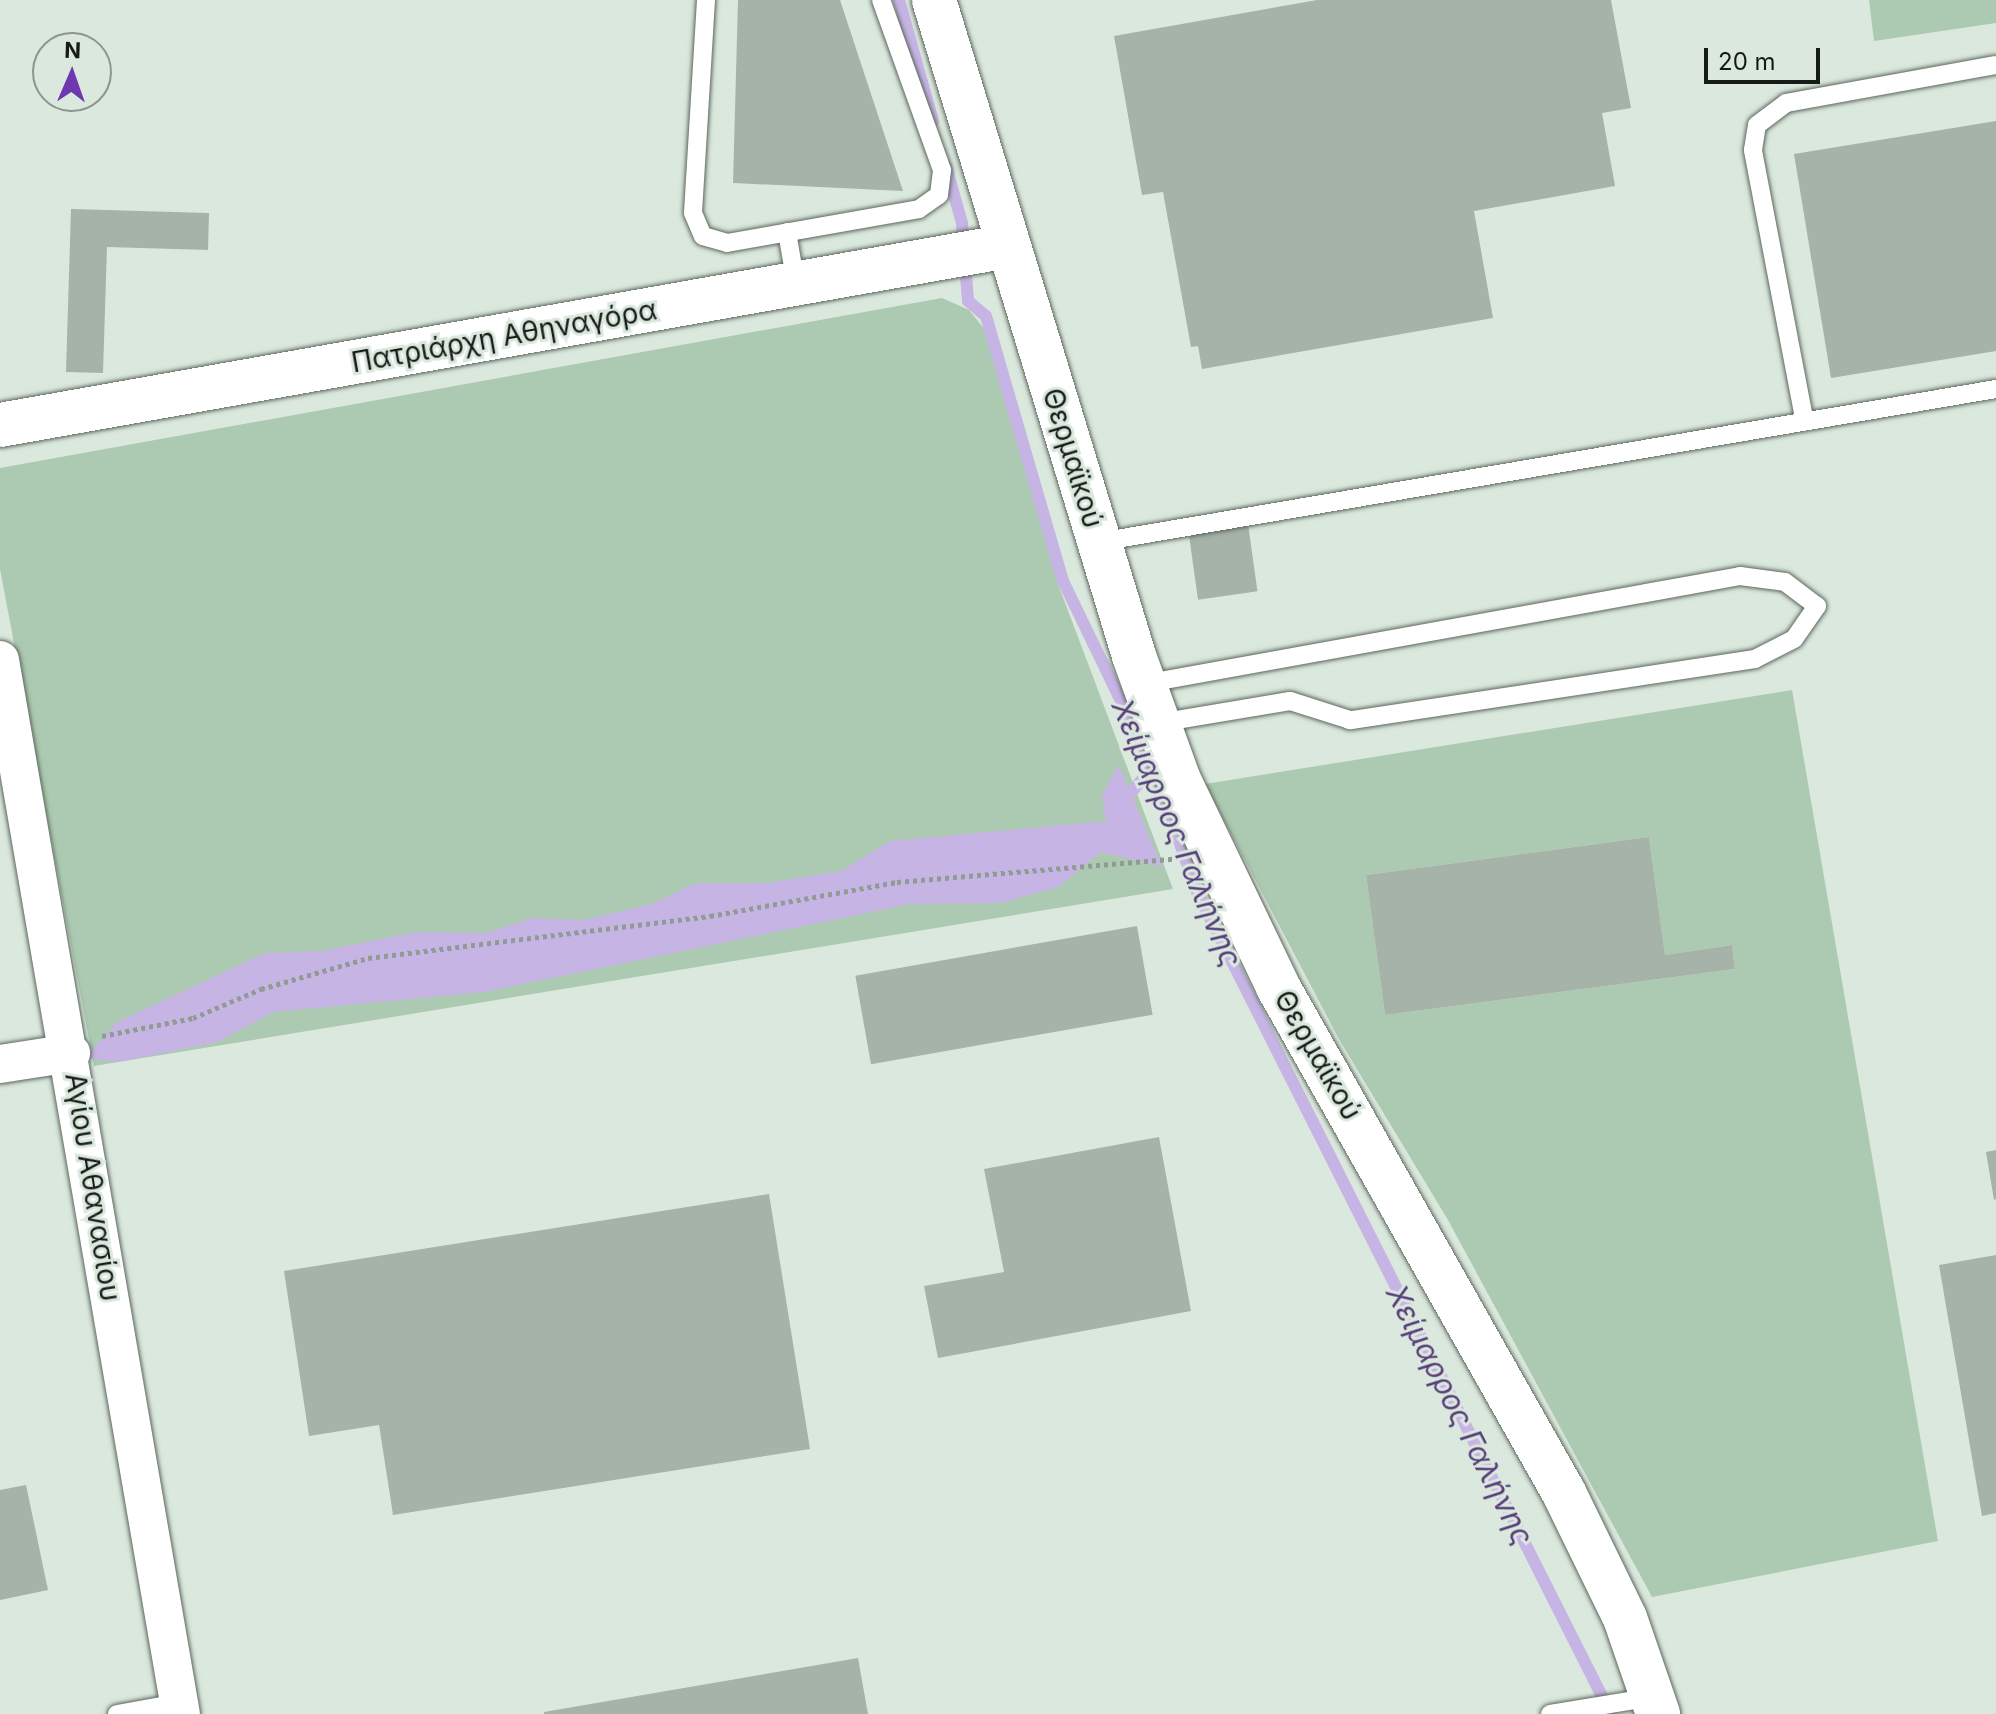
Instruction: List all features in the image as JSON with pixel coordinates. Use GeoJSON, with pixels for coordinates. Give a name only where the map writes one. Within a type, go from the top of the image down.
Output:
{"type":"FeatureCollection","features":[{"type":"Feature","properties":{"kind":"street","name":"Θερμαϊκού"},"geometry":{"type":"LineString","coordinates":[[934,0],[1150,704],[1212,855],[1278,987],[1516,1402],[1620,1607],[1655,1706]]}},
{"type":"Feature","properties":{"kind":"street","name":"Πατριάρχη Αθηναγόρα"},"geometry":{"type":"LineString","coordinates":[[0,425],[1008,246]]}},
{"type":"Feature","properties":{"kind":"street","name":"Αγίου Αθανασίου"},"geometry":{"type":"LineString","coordinates":[[0,660],[70,1047],[180,1709]]}},
{"type":"Feature","properties":{"kind":"street"},"geometry":{"type":"LineString","coordinates":[[0,1064],[70,1047]]}},
{"type":"Feature","properties":{"kind":"lane"},"geometry":{"type":"LineString","coordinates":[[706,0],[695,226],[714,242],[919,209],[939,195],[942,170],[881,0]]}},
{"type":"Feature","properties":{"kind":"lane"},"geometry":{"type":"LineString","coordinates":[[1804,418],[1753,150],[1757,125],[1786,103],[1996,65]]}},
{"type":"Feature","properties":{"kind":"lane"},"geometry":{"type":"LineString","coordinates":[[787,232],[796,284]]}},
{"type":"Feature","properties":{"kind":"lane"},"geometry":{"type":"LineString","coordinates":[[1099,542],[1804,418],[1996,389]]}},
{"type":"Feature","properties":{"kind":"lane"},"geometry":{"type":"LineString","coordinates":[[1740,576],[1785,582],[1817,606],[1794,639],[1755,659],[1350,720],[1290,701],[1150,704],[1740,576]]}},
{"type":"Feature","properties":{"kind":"lane"},"geometry":{"type":"LineString","coordinates":[[1550,1714],[1655,1706]]}},
{"type":"Feature","properties":{"kind":"lane"},"geometry":{"type":"LineString","coordinates":[[117,1714],[180,1709]]}},
{"type":"Feature","properties":{"kind":"path"},"geometry":{"type":"LineString","coordinates":[[70,1047],[193,1018],[261,989],[368,958],[710,916],[897,882],[1212,855]]}},
{"type":"Feature","properties":{"kind":"green space"},"geometry":{"type":"Polygon","coordinates":[[[1869,0],[1996,0],[1996,23],[1874,41],[1869,0]]]}},
{"type":"Feature","properties":{"kind":"green space"},"geometry":{"type":"Polygon","coordinates":[[[942,298],[969,310],[986,331],[1058,584],[1173,889],[94,1066],[0,569],[0,468],[942,298]]]}},
{"type":"Feature","properties":{"kind":"green space"},"geometry":{"type":"Polygon","coordinates":[[[1792,690],[1938,1541],[1652,1597],[1448,1220],[1340,1041],[1205,784],[1792,690]],[[1649,837],[1366,875],[1385,1015],[1735,969],[1732,945],[1665,955],[1649,837]]]}},
{"type":"Feature","properties":{"kind":"shaded area"},"geometry":{"type":"Polygon","coordinates":[[[1119,765],[1162,867],[1101,852],[1058,887],[1001,903],[910,904],[484,992],[273,1012],[218,1042],[118,1062],[85,1058],[117,1022],[265,953],[321,951],[416,932],[486,933],[532,918],[583,920],[652,904],[696,883],[767,883],[841,871],[890,841],[1106,821],[1102,795],[1119,765]]]}},
{"type":"Feature","properties":{"kind":"building"},"geometry":{"type":"Polygon","coordinates":[[[738,0],[840,0],[903,191],[733,183],[738,0]]]}},
{"type":"Feature","properties":{"kind":"building"},"geometry":{"type":"Polygon","coordinates":[[[1317,0],[1611,0],[1631,108],[1602,113],[1615,186],[1474,211],[1493,318],[1202,369],[1198,346],[1191,347],[1163,192],[1142,195],[1114,36],[1317,0]]]}},
{"type":"Feature","properties":{"kind":"building"},"geometry":{"type":"Polygon","coordinates":[[[1996,121],[1996,351],[1831,378],[1794,154],[1996,121]]]}},
{"type":"Feature","properties":{"kind":"building"},"geometry":{"type":"Polygon","coordinates":[[[71,209],[209,213],[208,250],[107,247],[103,373],[66,372],[71,209]]]}},
{"type":"Feature","properties":{"kind":"building"},"geometry":{"type":"Polygon","coordinates":[[[1248,524],[1257,591],[1198,600],[1189,532],[1248,524]]]}},
{"type":"Feature","properties":{"kind":"building"},"geometry":{"type":"Polygon","coordinates":[[[1649,837],[1665,955],[1732,945],[1735,969],[1385,1015],[1366,875],[1649,837]]]}},
{"type":"Feature","properties":{"kind":"building"},"geometry":{"type":"Polygon","coordinates":[[[1137,926],[1153,1015],[871,1064],[855,976],[1137,926]]]}},
{"type":"Feature","properties":{"kind":"building"},"geometry":{"type":"Polygon","coordinates":[[[1159,1137],[1191,1311],[938,1358],[924,1286],[1004,1272],[984,1169],[1159,1137]]]}},
{"type":"Feature","properties":{"kind":"building"},"geometry":{"type":"Polygon","coordinates":[[[1996,1150],[1996,1199],[1994,1200],[1986,1152],[1996,1150]]]}},
{"type":"Feature","properties":{"kind":"building"},"geometry":{"type":"Polygon","coordinates":[[[769,1194],[810,1449],[393,1515],[379,1425],[309,1436],[284,1271],[769,1194]]]}},
{"type":"Feature","properties":{"kind":"building"},"geometry":{"type":"Polygon","coordinates":[[[1996,1255],[1996,1513],[1982,1516],[1939,1265],[1996,1255]]]}},
{"type":"Feature","properties":{"kind":"building"},"geometry":{"type":"Polygon","coordinates":[[[26,1485],[48,1590],[0,1600],[0,1490],[26,1485]]]}},
{"type":"Feature","properties":{"kind":"building"},"geometry":{"type":"Polygon","coordinates":[[[858,1658],[868,1714],[544,1714],[544,1712],[858,1658]]]}},
{"type":"Feature","properties":{"kind":"waterway","name":"Χείμαρρος Γαλήνης"},"geometry":{"type":"LineString","coordinates":[[899,0],[933,121]]}},
{"type":"Feature","properties":{"kind":"waterway","name":"Χείμαρρος Γαλήνης"},"geometry":{"type":"LineString","coordinates":[[946,166],[962,223],[968,301],[986,316],[1063,581],[1152,765]]}},
{"type":"Feature","properties":{"kind":"waterway"},"geometry":{"type":"LineString","coordinates":[[1121,804],[1153,767]]}},
{"type":"Feature","properties":{"kind":"waterway","name":"Χείμαρρος Γαλήνης"},"geometry":{"type":"LineString","coordinates":[[1160,786],[1197,892],[1611,1714]]}}]}
